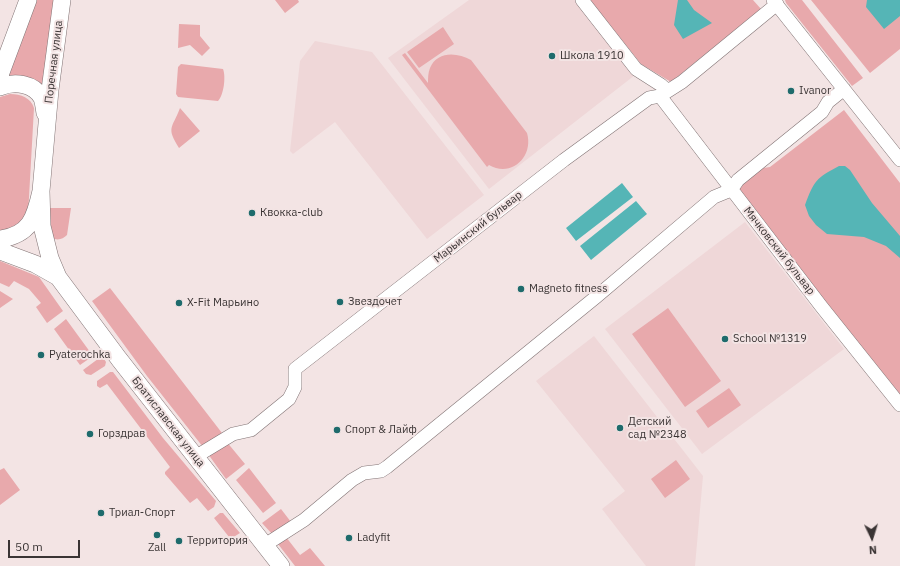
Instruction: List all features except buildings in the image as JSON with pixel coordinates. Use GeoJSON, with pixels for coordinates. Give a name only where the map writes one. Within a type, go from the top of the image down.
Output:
{"type":"FeatureCollection","features":[{"type":"Feature","properties":{"kind":"main road"},"geometry":{"type":"LineString","coordinates":[[0,75],[28,0]]}},
{"type":"Feature","properties":{"kind":"main road","name":"Поречная улица"},"geometry":{"type":"LineString","coordinates":[[0,239],[19,234],[33,221],[41,191],[50,90],[62,0]]}},
{"type":"Feature","properties":{"kind":"main road","name":"Поречная улица"},"geometry":{"type":"LineString","coordinates":[[0,87],[10,84],[20,84],[40,94],[44,103],[47,123]]}},
{"type":"Feature","properties":{"kind":"main road","name":"Братиславская улица"},"geometry":{"type":"LineString","coordinates":[[41,191],[42,226],[50,258],[58,277],[119,359],[281,566]]}},
{"type":"Feature","properties":{"kind":"main road","name":"Братиславская улица"},"geometry":{"type":"LineString","coordinates":[[0,251],[35,264],[58,277]]}},
{"type":"Feature","properties":{"kind":"street","name":"Мячковский бульвар"},"geometry":{"type":"LineString","coordinates":[[582,0],[636,69],[661,85],[664,93],[731,190],[900,405]]}},
{"type":"Feature","properties":{"kind":"street","name":"Марьинский бульвар"},"geometry":{"type":"LineString","coordinates":[[195,457],[233,434],[251,430],[289,399],[295,387],[295,369],[564,160],[649,98],[664,93],[682,82],[775,2]]}},
{"type":"Feature","properties":{"kind":"street"},"geometry":{"type":"LineString","coordinates":[[775,2],[900,160]]}},
{"type":"Feature","properties":{"kind":"street"},"geometry":{"type":"LineString","coordinates":[[265,545],[304,520],[352,480],[364,473],[381,471],[387,467],[596,297],[714,197],[731,190],[738,180],[822,112],[828,102],[844,89]]}},
{"type":"Feature","properties":{"kind":"shaded area"},"geometry":{"type":"Polygon","coordinates":[[[34,0],[56,0],[44,88],[7,79],[34,0]]]}},
{"type":"Feature","properties":{"kind":"shaded area"},"geometry":{"type":"Polygon","coordinates":[[[275,0],[298,0],[299,2],[285,13],[275,0]]]}},
{"type":"Feature","properties":{"kind":"shaded area"},"geometry":{"type":"Polygon","coordinates":[[[469,0],[577,0],[635,75],[489,189],[388,58],[469,0]]]}},
{"type":"Feature","properties":{"kind":"shaded area"},"geometry":{"type":"Polygon","coordinates":[[[590,0],[753,0],[761,9],[671,82],[641,64],[590,0]]]}},
{"type":"Feature","properties":{"kind":"shaded area"},"geometry":{"type":"Polygon","coordinates":[[[785,0],[802,0],[863,78],[852,86],[785,0]]]}},
{"type":"Feature","properties":{"kind":"shaded area"},"geometry":{"type":"Polygon","coordinates":[[[811,0],[900,0],[900,49],[870,73],[811,0]]]}},
{"type":"Feature","properties":{"kind":"shaded area"},"geometry":{"type":"Polygon","coordinates":[[[179,24],[200,25],[200,36],[210,48],[202,56],[190,45],[178,48],[179,24]]]}},
{"type":"Feature","properties":{"kind":"shaded area"},"geometry":{"type":"Polygon","coordinates":[[[443,27],[454,44],[419,68],[407,52],[443,27]]]}},
{"type":"Feature","properties":{"kind":"shaded area"},"geometry":{"type":"Polygon","coordinates":[[[315,41],[372,52],[484,195],[427,239],[335,122],[293,154],[290,151],[300,61],[315,41]]]}},
{"type":"Feature","properties":{"kind":"shaded area"},"geometry":{"type":"Polygon","coordinates":[[[405,53],[428,83],[430,68],[437,58],[448,55],[460,55],[471,60],[527,133],[527,150],[519,163],[513,167],[505,169],[489,165],[487,167],[402,55],[405,53]]]}},
{"type":"Feature","properties":{"kind":"shaded area"},"geometry":{"type":"Polygon","coordinates":[[[181,64],[223,69],[224,85],[222,94],[218,101],[178,97],[176,94],[178,67],[181,64]]]}},
{"type":"Feature","properties":{"kind":"shaded area"},"geometry":{"type":"Polygon","coordinates":[[[10,94],[25,97],[31,102],[34,108],[28,215],[22,225],[0,233],[0,97],[10,94]]]}},
{"type":"Feature","properties":{"kind":"shaded area"},"geometry":{"type":"Polygon","coordinates":[[[180,108],[200,131],[179,148],[171,132],[180,108]]]}},
{"type":"Feature","properties":{"kind":"shaded area"},"geometry":{"type":"Polygon","coordinates":[[[844,110],[900,183],[900,398],[736,190],[757,169],[770,167],[844,110]]]}},
{"type":"Feature","properties":{"kind":"shaded area"},"geometry":{"type":"Polygon","coordinates":[[[46,208],[71,208],[67,235],[64,238],[52,238],[46,208]]]}},
{"type":"Feature","properties":{"kind":"shaded area","name":"School №1319"},"geometry":{"type":"Polygon","coordinates":[[[745,222],[844,349],[702,454],[605,329],[745,222]]]}},
{"type":"Feature","properties":{"kind":"shaded area"},"geometry":{"type":"Polygon","coordinates":[[[0,261],[39,277],[63,311],[47,323],[36,307],[41,303],[29,289],[14,281],[9,287],[0,283],[0,261]]]}},
{"type":"Feature","properties":{"kind":"shaded area"},"geometry":{"type":"Polygon","coordinates":[[[110,288],[222,433],[203,447],[147,376],[92,301],[110,288]]]}},
{"type":"Feature","properties":{"kind":"shaded area"},"geometry":{"type":"Polygon","coordinates":[[[0,291],[13,299],[0,308],[0,291]]]}},
{"type":"Feature","properties":{"kind":"shaded area"},"geometry":{"type":"Polygon","coordinates":[[[668,308],[721,381],[685,407],[632,334],[668,308]]]}},
{"type":"Feature","properties":{"kind":"shaded area"},"geometry":{"type":"Polygon","coordinates":[[[66,319],[93,356],[80,365],[54,329],[66,319]]]}},
{"type":"Feature","properties":{"kind":"shaded area","name":"Детский сад №2348"},"geometry":{"type":"Polygon","coordinates":[[[594,336],[703,476],[695,566],[646,566],[602,509],[625,491],[536,381],[594,336]]]}},
{"type":"Feature","properties":{"kind":"shaded area"},"geometry":{"type":"Polygon","coordinates":[[[102,356],[106,362],[105,366],[91,375],[86,374],[83,370],[102,356]]]}},
{"type":"Feature","properties":{"kind":"shaded area"},"geometry":{"type":"Polygon","coordinates":[[[110,372],[113,372],[163,438],[216,501],[214,507],[208,511],[197,498],[190,503],[165,474],[170,467],[107,384],[100,388],[97,386],[97,381],[110,372]]]}},
{"type":"Feature","properties":{"kind":"shaded area"},"geometry":{"type":"Polygon","coordinates":[[[729,388],[741,405],[708,428],[696,411],[729,388]]]}},
{"type":"Feature","properties":{"kind":"shaded area"},"geometry":{"type":"Polygon","coordinates":[[[226,441],[245,464],[226,479],[208,454],[226,441]]]}},
{"type":"Feature","properties":{"kind":"shaded area"},"geometry":{"type":"Polygon","coordinates":[[[676,460],[690,479],[665,498],[651,479],[676,460]]]}},
{"type":"Feature","properties":{"kind":"shaded area"},"geometry":{"type":"Polygon","coordinates":[[[4,468],[20,490],[0,505],[0,470],[4,468]]]}},
{"type":"Feature","properties":{"kind":"shaded area"},"geometry":{"type":"Polygon","coordinates":[[[249,468],[276,503],[263,513],[236,480],[249,468]]]}},
{"type":"Feature","properties":{"kind":"shaded area"},"geometry":{"type":"Polygon","coordinates":[[[281,509],[291,522],[273,535],[262,523],[281,509]]]}},
{"type":"Feature","properties":{"kind":"shaded area"},"geometry":{"type":"Polygon","coordinates":[[[220,513],[223,513],[240,533],[232,538],[229,537],[214,518],[220,513]]]}},
{"type":"Feature","properties":{"kind":"shaded area"},"geometry":{"type":"Polygon","coordinates":[[[286,537],[300,555],[310,548],[325,566],[295,566],[278,544],[286,537]]]}},
{"type":"Feature","properties":{"kind":"water"},"geometry":{"type":"Polygon","coordinates":[[[678,0],[687,0],[694,10],[712,23],[683,39],[674,25],[678,0]]]}},
{"type":"Feature","properties":{"kind":"water"},"geometry":{"type":"Polygon","coordinates":[[[867,0],[900,0],[900,16],[884,29],[866,7],[867,0]]]}},
{"type":"Feature","properties":{"kind":"water"},"geometry":{"type":"Polygon","coordinates":[[[839,166],[845,166],[850,170],[872,203],[900,236],[900,258],[886,246],[864,237],[827,234],[816,225],[809,216],[805,205],[814,185],[821,177],[839,166]]]}},
{"type":"Feature","properties":{"kind":"water"},"geometry":{"type":"Polygon","coordinates":[[[622,183],[633,197],[576,241],[566,228],[622,183]]]}},
{"type":"Feature","properties":{"kind":"water"},"geometry":{"type":"Polygon","coordinates":[[[636,201],[647,214],[591,260],[580,246],[636,201]]]}},
{"type":"Feature","properties":{"kind":"place","name":"Школа 1910"},"geometry":{"type":"Point","coordinates":[552,56]}},
{"type":"Feature","properties":{"kind":"place","name":"Ivanor"},"geometry":{"type":"Point","coordinates":[791,91]}},
{"type":"Feature","properties":{"kind":"place","name":"Квокка-club"},"geometry":{"type":"Point","coordinates":[252,213]}},
{"type":"Feature","properties":{"kind":"place","name":"Magneto fitness"},"geometry":{"type":"Point","coordinates":[521,289]}},
{"type":"Feature","properties":{"kind":"place","name":"Звездочет"},"geometry":{"type":"Point","coordinates":[340,302]}},
{"type":"Feature","properties":{"kind":"place","name":"X-Fit Марьино"},"geometry":{"type":"Point","coordinates":[179,303]}},
{"type":"Feature","properties":{"kind":"place","name":"School №1319"},"geometry":{"type":"Point","coordinates":[725,339]}},
{"type":"Feature","properties":{"kind":"place","name":"Pyaterochka"},"geometry":{"type":"Point","coordinates":[41,355]}},
{"type":"Feature","properties":{"kind":"place","name":"Детский сад №2348"},"geometry":{"type":"Point","coordinates":[620,428]}},
{"type":"Feature","properties":{"kind":"place","name":"Спорт & Лайф"},"geometry":{"type":"Point","coordinates":[337,430]}},
{"type":"Feature","properties":{"kind":"place","name":"Горздрав"},"geometry":{"type":"Point","coordinates":[90,434]}},
{"type":"Feature","properties":{"kind":"place","name":"Триал-Спорт"},"geometry":{"type":"Point","coordinates":[101,513]}},
{"type":"Feature","properties":{"kind":"place","name":"Zall"},"geometry":{"type":"Point","coordinates":[157,535]}},
{"type":"Feature","properties":{"kind":"place","name":"Ladyfit"},"geometry":{"type":"Point","coordinates":[349,538]}},
{"type":"Feature","properties":{"kind":"place","name":"Территория"},"geometry":{"type":"Point","coordinates":[179,541]}}]}
